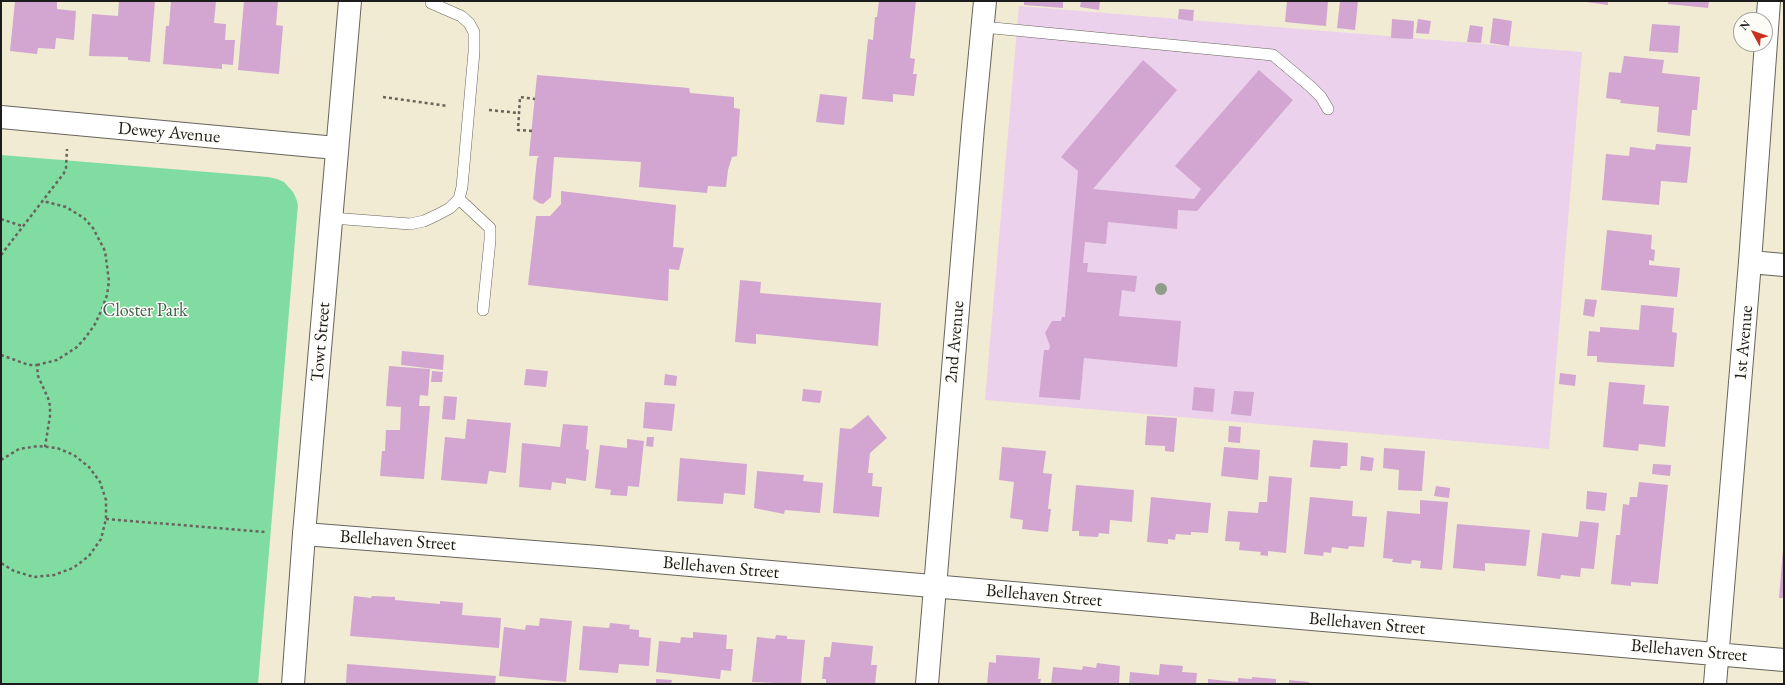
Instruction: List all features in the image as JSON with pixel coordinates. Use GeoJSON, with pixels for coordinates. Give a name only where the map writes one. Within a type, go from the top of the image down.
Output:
{"type":"FeatureCollection","features":[{"type":"Feature","properties":{"kind":"street","name":"Towt Street"},"geometry":{"type":"LineString","coordinates":[[293,684],[304,534],[332,218],[336,148],[350,1]]}},
{"type":"Feature","properties":{"kind":"street","name":"2nd Avenue"},"geometry":{"type":"LineString","coordinates":[[927,684],[973,127],[985,1]]}},
{"type":"Feature","properties":{"kind":"street","name":"1st Avenue"},"geometry":{"type":"LineString","coordinates":[[1715,684],[1750,262],[1769,1]]}},
{"type":"Feature","properties":{"kind":"street","name":"Dewey Avenue"},"geometry":{"type":"LineString","coordinates":[[1,117],[336,148]]}},
{"type":"Feature","properties":{"kind":"street"},"geometry":{"type":"LineString","coordinates":[[1750,262],[1784,265]]}},
{"type":"Feature","properties":{"kind":"street","name":"Bellehaven Street"},"geometry":{"type":"LineString","coordinates":[[304,534],[598,557],[1784,660]]}},
{"type":"Feature","properties":{"kind":"lane"},"geometry":{"type":"LineString","coordinates":[[332,218],[410,224],[424,221],[437,215],[450,208],[459,199],[462,187],[474,37],[469,23],[461,16],[431,3]]}},
{"type":"Feature","properties":{"kind":"lane"},"geometry":{"type":"LineString","coordinates":[[983,27],[1273,55],[1311,87],[1321,97],[1328,109]]}},
{"type":"Feature","properties":{"kind":"lane"},"geometry":{"type":"LineString","coordinates":[[459,199],[490,228],[482,310]]}},
{"type":"Feature","properties":{"kind":"path"},"geometry":{"type":"LineString","coordinates":[[532,131],[518,130],[520,97],[535,99]]}},
{"type":"Feature","properties":{"kind":"path"},"geometry":{"type":"LineString","coordinates":[[1,255],[22,226],[43,201],[66,168],[69,124]]}},
{"type":"Feature","properties":{"kind":"path"},"geometry":{"type":"LineString","coordinates":[[1,355],[28,365],[37,365],[57,360],[77,347],[86,337],[102,310],[109,281],[105,251],[93,228],[84,218],[66,207],[43,201]]}},
{"type":"Feature","properties":{"kind":"path"},"geometry":{"type":"LineString","coordinates":[[1,219],[22,226]]}},
{"type":"Feature","properties":{"kind":"path"},"geometry":{"type":"LineString","coordinates":[[37,365],[38,376],[50,406],[50,416],[45,447]]}},
{"type":"Feature","properties":{"kind":"path"},"geometry":{"type":"LineString","coordinates":[[1,460],[19,449],[38,446],[57,448],[74,455],[89,467],[100,482],[106,500],[106,519],[101,539],[89,556],[73,568],[54,576],[34,577],[14,571],[1,563]]}},
{"type":"Feature","properties":{"kind":"path"},"geometry":{"type":"LineString","coordinates":[[106,519],[266,532]]}},
{"type":"Feature","properties":{"kind":"shaded area"},"geometry":{"type":"Polygon","coordinates":[[[1019,6],[1582,52],[1549,449],[985,400],[1019,6]]]}},
{"type":"Feature","properties":{"kind":"green space","name":"Closter Park"},"geometry":{"type":"Polygon","coordinates":[[[1,155],[268,177],[284,182],[296,198],[298,205],[258,684],[1,684],[1,155]]]}},
{"type":"Feature","properties":{"kind":"building"},"geometry":{"type":"Polygon","coordinates":[[[15,1],[57,1],[57,9],[76,11],[74,40],[56,38],[55,49],[38,48],[37,54],[10,51],[15,1]]]}},
{"type":"Feature","properties":{"kind":"building"},"geometry":{"type":"Polygon","coordinates":[[[119,1],[155,1],[150,62],[128,60],[128,57],[89,56],[92,14],[118,16],[119,1]]]}},
{"type":"Feature","properties":{"kind":"building"},"geometry":{"type":"Polygon","coordinates":[[[171,1],[216,1],[214,23],[226,24],[225,40],[235,40],[233,65],[222,64],[222,69],[163,64],[166,26],[169,26],[171,1]]]}},
{"type":"Feature","properties":{"kind":"building"},"geometry":{"type":"Polygon","coordinates":[[[244,1],[278,1],[276,25],[283,26],[279,74],[238,70],[244,1]]]}},
{"type":"Feature","properties":{"kind":"building"},"geometry":{"type":"Polygon","coordinates":[[[879,1],[916,1],[910,58],[915,59],[913,74],[917,74],[914,96],[893,94],[893,102],[862,99],[868,39],[873,40],[875,17],[877,17],[879,1]]]}},
{"type":"Feature","properties":{"kind":"building"},"geometry":{"type":"Polygon","coordinates":[[[1024,1],[1063,1],[1063,8],[1024,5],[1024,1]]]}},
{"type":"Feature","properties":{"kind":"building"},"geometry":{"type":"Polygon","coordinates":[[[1081,1],[1100,1],[1099,10],[1080,7],[1081,1]]]}},
{"type":"Feature","properties":{"kind":"building"},"geometry":{"type":"Polygon","coordinates":[[[1287,1],[1328,1],[1326,26],[1285,22],[1287,1]]]}},
{"type":"Feature","properties":{"kind":"building"},"geometry":{"type":"Polygon","coordinates":[[[1340,1],[1358,1],[1355,30],[1337,28],[1340,1]]]}},
{"type":"Feature","properties":{"kind":"building"},"geometry":{"type":"Polygon","coordinates":[[[1579,1],[1608,1],[1608,5],[1579,1]]]}},
{"type":"Feature","properties":{"kind":"building"},"geometry":{"type":"Polygon","coordinates":[[[1668,1],[1709,1],[1708,8],[1668,4],[1668,1]]]}},
{"type":"Feature","properties":{"kind":"building"},"geometry":{"type":"Polygon","coordinates":[[[1179,9],[1194,10],[1193,21],[1178,19],[1179,9]]]}},
{"type":"Feature","properties":{"kind":"building"},"geometry":{"type":"Polygon","coordinates":[[[1493,18],[1512,21],[1509,46],[1490,43],[1493,18]]]}},
{"type":"Feature","properties":{"kind":"building"},"geometry":{"type":"Polygon","coordinates":[[[1392,19],[1414,21],[1413,39],[1391,38],[1392,19]]]}},
{"type":"Feature","properties":{"kind":"building"},"geometry":{"type":"Polygon","coordinates":[[[1418,19],[1431,21],[1429,34],[1416,33],[1418,19]]]}},
{"type":"Feature","properties":{"kind":"building"},"geometry":{"type":"Polygon","coordinates":[[[1652,24],[1680,26],[1678,53],[1649,51],[1652,24]]]}},
{"type":"Feature","properties":{"kind":"building"},"geometry":{"type":"Polygon","coordinates":[[[1470,25],[1483,27],[1481,43],[1467,42],[1470,25]]]}},
{"type":"Feature","properties":{"kind":"building"},"geometry":{"type":"Polygon","coordinates":[[[1624,56],[1664,60],[1662,73],[1700,77],[1697,110],[1692,110],[1690,136],[1657,132],[1659,107],[1620,103],[1621,100],[1606,98],[1609,72],[1621,73],[1624,56]]]}},
{"type":"Feature","properties":{"kind":"building"},"geometry":{"type":"Polygon","coordinates":[[[1143,60],[1177,90],[1093,189],[1194,199],[1201,189],[1175,166],[1259,70],[1293,100],[1197,211],[1178,210],[1177,229],[1108,222],[1106,244],[1085,242],[1083,263],[1088,263],[1087,272],[1137,276],[1135,292],[1122,290],[1119,316],[1181,321],[1177,367],[1084,358],[1080,400],[1039,397],[1044,350],[1049,350],[1050,346],[1045,333],[1052,321],[1061,321],[1062,317],[1065,317],[1078,171],[1061,157],[1143,60]]]}},
{"type":"Feature","properties":{"kind":"building"},"geometry":{"type":"Polygon","coordinates":[[[537,75],[689,88],[690,93],[734,97],[734,108],[740,109],[737,156],[732,157],[728,170],[726,187],[708,186],[707,193],[639,187],[641,162],[554,157],[551,197],[543,204],[539,203],[533,199],[537,159],[539,156],[529,156],[537,75]]]}},
{"type":"Feature","properties":{"kind":"building"},"geometry":{"type":"Polygon","coordinates":[[[820,94],[847,97],[844,125],[816,122],[820,94]]]}},
{"type":"Feature","properties":{"kind":"building"},"geometry":{"type":"Polygon","coordinates":[[[1656,144],[1691,147],[1687,183],[1661,181],[1659,205],[1602,200],[1606,154],[1629,156],[1630,147],[1655,150],[1656,144]]]}},
{"type":"Feature","properties":{"kind":"building"},"geometry":{"type":"Polygon","coordinates":[[[561,191],[676,205],[673,247],[684,248],[679,270],[669,269],[668,301],[528,285],[536,216],[550,216],[561,204],[561,191]]]}},
{"type":"Feature","properties":{"kind":"building"},"geometry":{"type":"Polygon","coordinates":[[[1607,230],[1652,235],[1651,249],[1655,250],[1654,261],[1649,260],[1649,265],[1680,268],[1677,297],[1601,290],[1607,230]]]}},
{"type":"Feature","properties":{"kind":"building"},"geometry":{"type":"Polygon","coordinates":[[[740,280],[761,282],[760,293],[881,303],[878,346],[756,334],[756,344],[735,342],[740,280]]]}},
{"type":"Feature","properties":{"kind":"building"},"geometry":{"type":"Polygon","coordinates":[[[1585,299],[1597,300],[1594,317],[1583,315],[1585,299]]]}},
{"type":"Feature","properties":{"kind":"building"},"geometry":{"type":"Polygon","coordinates":[[[1641,305],[1674,308],[1672,332],[1677,333],[1674,367],[1597,362],[1597,356],[1587,356],[1589,331],[1600,332],[1600,327],[1639,330],[1641,305]]]}},
{"type":"Feature","properties":{"kind":"building"},"geometry":{"type":"Polygon","coordinates":[[[402,351],[444,355],[443,370],[401,365],[402,351]]]}},
{"type":"Feature","properties":{"kind":"building"},"geometry":{"type":"Polygon","coordinates":[[[389,366],[430,369],[428,396],[420,395],[419,406],[430,406],[424,479],[380,476],[382,451],[385,451],[386,430],[400,430],[401,407],[386,406],[389,366]]]}},
{"type":"Feature","properties":{"kind":"building"},"geometry":{"type":"Polygon","coordinates":[[[526,369],[548,371],[546,387],[524,385],[526,369]]]}},
{"type":"Feature","properties":{"kind":"building"},"geometry":{"type":"Polygon","coordinates":[[[432,371],[443,372],[442,382],[431,382],[432,371]]]}},
{"type":"Feature","properties":{"kind":"building"},"geometry":{"type":"Polygon","coordinates":[[[1560,373],[1576,375],[1575,386],[1559,384],[1560,373]]]}},
{"type":"Feature","properties":{"kind":"building"},"geometry":{"type":"Polygon","coordinates":[[[665,374],[677,376],[676,386],[664,385],[665,374]]]}},
{"type":"Feature","properties":{"kind":"building"},"geometry":{"type":"Polygon","coordinates":[[[1609,382],[1645,385],[1643,404],[1669,406],[1665,447],[1639,444],[1638,451],[1603,447],[1609,382]]]}},
{"type":"Feature","properties":{"kind":"building"},"geometry":{"type":"Polygon","coordinates":[[[1194,387],[1215,389],[1213,412],[1192,410],[1194,387]]]}},
{"type":"Feature","properties":{"kind":"building"},"geometry":{"type":"Polygon","coordinates":[[[803,389],[822,391],[820,403],[802,401],[803,389]]]}},
{"type":"Feature","properties":{"kind":"building"},"geometry":{"type":"Polygon","coordinates":[[[1234,391],[1254,392],[1251,416],[1231,414],[1234,391]]]}},
{"type":"Feature","properties":{"kind":"building"},"geometry":{"type":"Polygon","coordinates":[[[444,396],[457,397],[455,420],[442,419],[444,396]]]}},
{"type":"Feature","properties":{"kind":"building"},"geometry":{"type":"Polygon","coordinates":[[[645,402],[675,404],[672,431],[643,428],[645,402]]]}},
{"type":"Feature","properties":{"kind":"building"},"geometry":{"type":"Polygon","coordinates":[[[868,415],[887,438],[870,453],[868,473],[873,473],[872,486],[882,487],[879,517],[833,513],[840,428],[851,429],[868,415]]]}},
{"type":"Feature","properties":{"kind":"building"},"geometry":{"type":"Polygon","coordinates":[[[1147,416],[1177,418],[1174,452],[1165,451],[1165,446],[1145,445],[1147,416]]]}},
{"type":"Feature","properties":{"kind":"building"},"geometry":{"type":"Polygon","coordinates":[[[467,419],[511,423],[506,473],[489,471],[487,484],[441,480],[445,437],[465,439],[467,419]]]}},
{"type":"Feature","properties":{"kind":"building"},"geometry":{"type":"Polygon","coordinates":[[[563,424],[588,426],[586,449],[589,450],[586,481],[566,478],[566,484],[552,482],[551,490],[519,487],[522,443],[560,447],[563,424]]]}},
{"type":"Feature","properties":{"kind":"building"},"geometry":{"type":"Polygon","coordinates":[[[1229,426],[1241,427],[1240,443],[1228,442],[1229,426]]]}},
{"type":"Feature","properties":{"kind":"building"},"geometry":{"type":"Polygon","coordinates":[[[647,437],[654,437],[653,447],[646,446],[647,437]]]}},
{"type":"Feature","properties":{"kind":"building"},"geometry":{"type":"Polygon","coordinates":[[[627,439],[644,441],[639,487],[628,486],[627,496],[610,495],[611,490],[595,488],[600,445],[627,448],[627,439]]]}},
{"type":"Feature","properties":{"kind":"building"},"geometry":{"type":"Polygon","coordinates":[[[1313,440],[1348,443],[1347,466],[1341,466],[1340,469],[1310,467],[1313,440]]]}},
{"type":"Feature","properties":{"kind":"building"},"geometry":{"type":"Polygon","coordinates":[[[1002,447],[1046,451],[1043,473],[1052,474],[1048,509],[1051,509],[1048,532],[1022,529],[1023,520],[1010,518],[1014,482],[999,480],[1002,447]]]}},
{"type":"Feature","properties":{"kind":"building"},"geometry":{"type":"Polygon","coordinates":[[[1224,447],[1260,450],[1258,480],[1221,476],[1224,447]]]}},
{"type":"Feature","properties":{"kind":"building"},"geometry":{"type":"Polygon","coordinates":[[[1384,448],[1425,451],[1422,491],[1398,490],[1399,470],[1383,468],[1384,448]]]}},
{"type":"Feature","properties":{"kind":"building"},"geometry":{"type":"Polygon","coordinates":[[[1361,456],[1374,458],[1372,471],[1360,470],[1361,456]]]}},
{"type":"Feature","properties":{"kind":"building"},"geometry":{"type":"Polygon","coordinates":[[[680,458],[747,464],[745,495],[724,493],[723,504],[677,501],[680,458]]]}},
{"type":"Feature","properties":{"kind":"building"},"geometry":{"type":"Polygon","coordinates":[[[1653,464],[1671,465],[1670,476],[1652,474],[1653,464]]]}},
{"type":"Feature","properties":{"kind":"building"},"geometry":{"type":"Polygon","coordinates":[[[757,471],[804,475],[803,481],[823,483],[820,513],[785,510],[784,514],[754,508],[757,471]]]}},
{"type":"Feature","properties":{"kind":"building"},"geometry":{"type":"Polygon","coordinates":[[[1269,476],[1292,478],[1286,553],[1268,551],[1268,556],[1260,555],[1261,552],[1239,550],[1240,542],[1225,541],[1228,511],[1258,513],[1259,502],[1267,502],[1269,476]]]}},
{"type":"Feature","properties":{"kind":"building"},"geometry":{"type":"Polygon","coordinates":[[[1639,482],[1668,485],[1658,584],[1631,582],[1631,586],[1611,584],[1616,535],[1620,535],[1623,504],[1629,505],[1630,497],[1637,497],[1639,482]]]}},
{"type":"Feature","properties":{"kind":"building"},"geometry":{"type":"Polygon","coordinates":[[[1076,485],[1134,490],[1132,522],[1110,520],[1109,534],[1099,533],[1098,537],[1079,536],[1079,531],[1072,531],[1076,485]]]}},
{"type":"Feature","properties":{"kind":"building"},"geometry":{"type":"Polygon","coordinates":[[[1436,486],[1450,488],[1449,498],[1434,496],[1436,486]]]}},
{"type":"Feature","properties":{"kind":"building"},"geometry":{"type":"Polygon","coordinates":[[[1587,491],[1607,493],[1605,511],[1586,509],[1587,491]]]}},
{"type":"Feature","properties":{"kind":"building"},"geometry":{"type":"Polygon","coordinates":[[[1151,497],[1211,503],[1208,533],[1191,532],[1191,535],[1176,534],[1175,540],[1168,539],[1168,544],[1147,542],[1151,497]]]}},
{"type":"Feature","properties":{"kind":"building"},"geometry":{"type":"Polygon","coordinates":[[[1310,497],[1353,501],[1352,516],[1367,517],[1364,547],[1349,546],[1348,549],[1332,547],[1331,553],[1324,552],[1323,556],[1304,554],[1310,497]]]}},
{"type":"Feature","properties":{"kind":"building"},"geometry":{"type":"Polygon","coordinates":[[[1420,500],[1448,502],[1442,570],[1420,568],[1421,561],[1412,560],[1411,564],[1392,562],[1393,559],[1383,558],[1387,511],[1420,514],[1420,500]]]}},
{"type":"Feature","properties":{"kind":"building"},"geometry":{"type":"Polygon","coordinates":[[[1580,521],[1599,523],[1594,569],[1581,568],[1580,577],[1561,575],[1560,579],[1537,576],[1542,533],[1578,537],[1580,521]]]}},
{"type":"Feature","properties":{"kind":"building"},"geometry":{"type":"Polygon","coordinates":[[[1457,524],[1530,530],[1526,566],[1485,563],[1485,571],[1453,568],[1457,524]]]}},
{"type":"Feature","properties":{"kind":"building"},"geometry":{"type":"Polygon","coordinates":[[[1783,550],[1784,598],[1779,598],[1783,550]]]}},
{"type":"Feature","properties":{"kind":"building"},"geometry":{"type":"Polygon","coordinates":[[[354,596],[371,598],[372,596],[395,597],[395,600],[440,604],[440,601],[463,603],[462,615],[501,618],[499,648],[350,636],[354,596]]]}},
{"type":"Feature","properties":{"kind":"building"},"geometry":{"type":"Polygon","coordinates":[[[540,618],[572,621],[566,682],[499,676],[504,627],[525,630],[526,625],[539,626],[540,618]]]}},
{"type":"Feature","properties":{"kind":"building"},"geometry":{"type":"Polygon","coordinates":[[[610,623],[630,625],[629,629],[639,630],[639,637],[651,638],[649,666],[619,664],[618,673],[579,670],[583,626],[609,628],[610,623]]]}},
{"type":"Feature","properties":{"kind":"building"},"geometry":{"type":"Polygon","coordinates":[[[693,632],[727,635],[726,649],[733,649],[731,671],[721,670],[720,679],[656,672],[659,641],[680,643],[681,637],[693,638],[693,632]]]}},
{"type":"Feature","properties":{"kind":"building"},"geometry":{"type":"Polygon","coordinates":[[[776,635],[787,636],[787,639],[805,640],[801,684],[752,682],[757,637],[775,639],[776,635]]]}},
{"type":"Feature","properties":{"kind":"building"},"geometry":{"type":"Polygon","coordinates":[[[832,642],[873,646],[871,665],[877,665],[875,684],[826,684],[826,679],[822,679],[824,657],[830,657],[832,642]]]}},
{"type":"Feature","properties":{"kind":"building"},"geometry":{"type":"Polygon","coordinates":[[[996,655],[1040,658],[1038,679],[1041,679],[1040,684],[987,684],[989,662],[996,663],[996,655]]]}},
{"type":"Feature","properties":{"kind":"building"},"geometry":{"type":"Polygon","coordinates":[[[1097,663],[1120,666],[1119,684],[1051,684],[1053,667],[1082,670],[1083,666],[1096,668],[1097,663]]]}},
{"type":"Feature","properties":{"kind":"building"},"geometry":{"type":"Polygon","coordinates":[[[347,664],[496,676],[495,684],[346,684],[347,664]]]}},
{"type":"Feature","properties":{"kind":"building"},"geometry":{"type":"Polygon","coordinates":[[[1160,664],[1183,666],[1182,672],[1197,673],[1196,684],[1129,684],[1130,672],[1159,675],[1160,664]]]}},
{"type":"Feature","properties":{"kind":"building"},"geometry":{"type":"Polygon","coordinates":[[[1252,677],[1276,679],[1276,684],[1208,684],[1208,679],[1238,682],[1238,678],[1252,679],[1252,677]]]}},
{"type":"Feature","properties":{"kind":"building"},"geometry":{"type":"Polygon","coordinates":[[[656,679],[672,680],[671,684],[656,684],[656,679]]]}},
{"type":"Feature","properties":{"kind":"building"},"geometry":{"type":"Polygon","coordinates":[[[1289,680],[1309,682],[1309,684],[1289,684],[1289,680]]]}}]}
